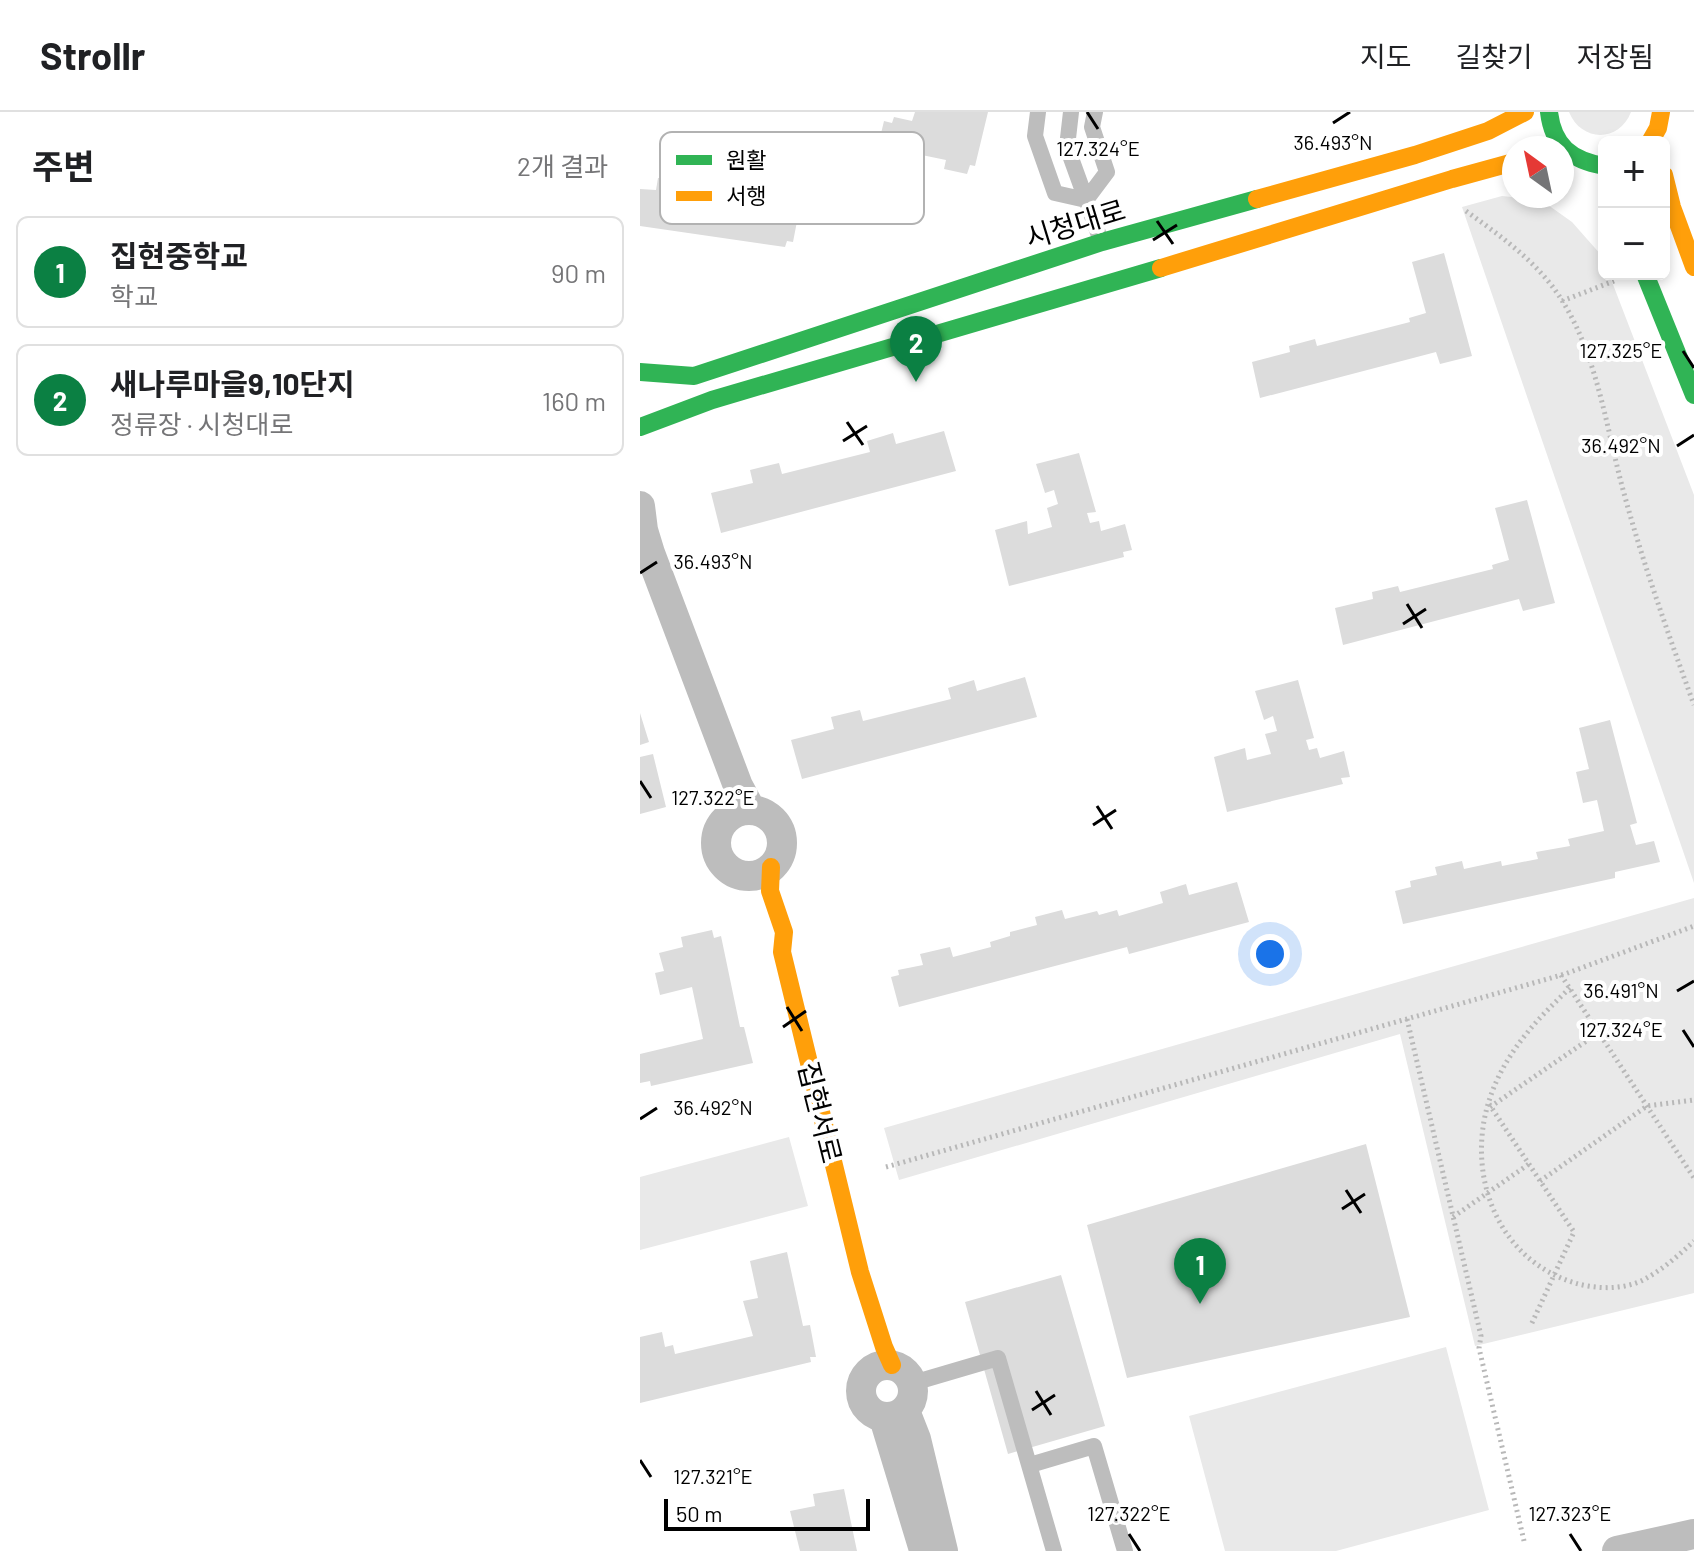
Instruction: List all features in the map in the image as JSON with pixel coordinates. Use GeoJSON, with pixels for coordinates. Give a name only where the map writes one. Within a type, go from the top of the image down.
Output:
{"type":"FeatureCollection","features":[{"type":"Feature","properties":{"kind":"street","name":"시청대로"},"geometry":{"type":"LineString","coordinates":[[640,372],[694,376],[1102,242],[1415,155],[1488,131],[1525,112]]}},
{"type":"Feature","properties":{"kind":"street"},"geometry":{"type":"LineString","coordinates":[[1549,112],[1549,123],[1558,143],[1586,166]]}},
{"type":"Feature","properties":{"kind":"street"},"geometry":{"type":"LineString","coordinates":[[640,406],[640,425],[712,400],[1502,165]]}},
{"type":"Feature","properties":{"kind":"street"},"geometry":{"type":"LineString","coordinates":[[1670,199],[1694,267]]}},
{"type":"Feature","properties":{"kind":"street"},"geometry":{"type":"LineString","coordinates":[[1647,280],[1694,395]]}},
{"type":"Feature","properties":{"kind":"street"},"geometry":{"type":"LineString","coordinates":[[640,506],[650,553],[738,786],[741,813]]}},
{"type":"Feature","properties":{"kind":"street"},"geometry":{"type":"LineString","coordinates":[[640,578],[725,788],[741,813]]}},
{"type":"Feature","properties":{"kind":"street"},"geometry":{"type":"LineString","coordinates":[[762,812],[772,819],[782,839],[778,859],[757,871],[733,872],[719,856],[717,834],[722,824],[741,813],[762,812]]}},
{"type":"Feature","properties":{"kind":"street","name":"집현서로"},"geometry":{"type":"LineString","coordinates":[[757,871],[755,892],[767,937],[782,952],[860,1272],[864,1325],[871,1352],[916,1439],[943,1551]]}},
{"type":"Feature","properties":{"kind":"street","name":"집현서로"},"geometry":{"type":"LineString","coordinates":[[893,1390],[924,1551]]}},
{"type":"Feature","properties":{"kind":"street"},"geometry":{"type":"LineString","coordinates":[[1617,1551],[1694,1534]]}},
{"type":"Feature","properties":{"kind":"lane"},"geometry":{"type":"LineString","coordinates":[[1038,112],[1035,136],[1055,193],[1086,200]]}},
{"type":"Feature","properties":{"kind":"lane"},"geometry":{"type":"LineString","coordinates":[[1071,112],[1067,147],[1102,242]]}},
{"type":"Feature","properties":{"kind":"lane"},"geometry":{"type":"LineString","coordinates":[[1086,200],[1107,172],[1092,127],[1095,112]]}},
{"type":"Feature","properties":{"kind":"lane"},"geometry":{"type":"LineString","coordinates":[[893,1390],[998,1358],[1054,1551]]}},
{"type":"Feature","properties":{"kind":"lane"},"geometry":{"type":"LineString","coordinates":[[1030,1465],[1094,1446],[1125,1551]]}},
{"type":"Feature","properties":{"kind":"path"},"geometry":{"type":"LineString","coordinates":[[1463,209],[1505,239],[1541,273],[1562,301],[1582,340],[1632,523],[1694,705]]}},
{"type":"Feature","properties":{"kind":"path"},"geometry":{"type":"LineString","coordinates":[[1562,301],[1618,280]]}},
{"type":"Feature","properties":{"kind":"path"},"geometry":{"type":"LineString","coordinates":[[886,1167],[1561,975],[1694,926]]}},
{"type":"Feature","properties":{"kind":"path"},"geometry":{"type":"LineString","coordinates":[[1561,975],[1694,1178]]}},
{"type":"Feature","properties":{"kind":"path"},"geometry":{"type":"LineString","coordinates":[[1570,988],[1540,1016],[1507,1060],[1490,1096],[1483,1131],[1482,1158],[1495,1214],[1511,1242],[1529,1260],[1555,1275],[1586,1286],[1609,1288],[1639,1282],[1669,1264],[1694,1241]]}},
{"type":"Feature","properties":{"kind":"path"},"geometry":{"type":"LineString","coordinates":[[1407,1019],[1481,1336],[1479,1348],[1524,1541]]}},
{"type":"Feature","properties":{"kind":"path"},"geometry":{"type":"LineString","coordinates":[[1489,1105],[1598,1033]]}},
{"type":"Feature","properties":{"kind":"path"},"geometry":{"type":"LineString","coordinates":[[1540,1181],[1647,1106],[1694,1100]]}},
{"type":"Feature","properties":{"kind":"path"},"geometry":{"type":"LineString","coordinates":[[1489,1105],[1574,1232],[1531,1325]]}},
{"type":"Feature","properties":{"kind":"path"},"geometry":{"type":"LineString","coordinates":[[1453,1217],[1529,1164]]}},
{"type":"Feature","properties":{"kind":"path"},"geometry":{"type":"LineString","coordinates":[[1684,1250],[1694,1250]]}},
{"type":"Feature","properties":{"kind":"shaded area"},"geometry":{"type":"Polygon","coordinates":[[[1569,112],[1631,112],[1618,129],[1600,135],[1582,129],[1569,112]]]}},
{"type":"Feature","properties":{"kind":"shaded area"},"geometry":{"type":"Polygon","coordinates":[[[1502,196],[1502,208],[1552,208],[1572,222],[1598,251],[1598,280],[1611,280],[1694,495],[1694,883],[1462,207],[1502,196]]]}},
{"type":"Feature","properties":{"kind":"shaded area"},"geometry":{"type":"Polygon","coordinates":[[[1694,898],[1694,1293],[1475,1346],[1400,1034],[899,1180],[884,1128],[1694,898]]]}},
{"type":"Feature","properties":{"kind":"shaded area"},"geometry":{"type":"Polygon","coordinates":[[[789,1137],[808,1206],[640,1250],[640,1177],[789,1137]]]}},
{"type":"Feature","properties":{"kind":"shaded area"},"geometry":{"type":"Polygon","coordinates":[[[1446,1347],[1489,1510],[1336,1551],[1225,1551],[1189,1416],[1446,1347]]]}},
{"type":"Feature","properties":{"kind":"building"},"geometry":{"type":"Polygon","coordinates":[[[915,112],[988,112],[975,166],[970,165],[967,174],[944,169],[946,160],[924,155],[924,132],[881,132],[884,121],[892,123],[894,117],[912,121],[915,112]]]}},
{"type":"Feature","properties":{"kind":"building"},"geometry":{"type":"Polygon","coordinates":[[[658,178],[660,224],[796,224],[793,242],[787,241],[785,247],[640,226],[640,189],[656,190],[658,178]]]}},
{"type":"Feature","properties":{"kind":"building"},"geometry":{"type":"Polygon","coordinates":[[[1444,253],[1472,356],[1440,364],[1436,352],[1260,398],[1252,362],[1290,352],[1289,346],[1315,339],[1317,346],[1410,322],[1409,318],[1426,313],[1412,262],[1444,253]]]}},
{"type":"Feature","properties":{"kind":"building"},"geometry":{"type":"Polygon","coordinates":[[[944,431],[956,471],[721,533],[711,493],[753,483],[750,470],[779,463],[782,474],[870,452],[867,441],[893,433],[896,444],[944,431]]]}},
{"type":"Feature","properties":{"kind":"building"},"geometry":{"type":"Polygon","coordinates":[[[1079,453],[1096,512],[1087,513],[1090,523],[1099,521],[1101,531],[1125,524],[1132,550],[1123,552],[1124,557],[1009,586],[995,530],[1027,521],[1028,534],[1052,527],[1047,508],[1058,504],[1054,490],[1045,493],[1036,464],[1079,453]]]}},
{"type":"Feature","properties":{"kind":"building"},"geometry":{"type":"Polygon","coordinates":[[[1527,500],[1555,603],[1523,611],[1519,599],[1343,645],[1335,608],[1373,599],[1372,592],[1398,586],[1400,592],[1493,569],[1492,565],[1509,560],[1495,508],[1527,500]]]}},
{"type":"Feature","properties":{"kind":"building"},"geometry":{"type":"Polygon","coordinates":[[[1025,677],[1037,717],[802,779],[791,740],[834,729],[831,717],[860,710],[863,721],[951,699],[948,688],[974,680],[977,691],[1025,677]]]}},
{"type":"Feature","properties":{"kind":"building"},"geometry":{"type":"Polygon","coordinates":[[[1298,680],[1314,738],[1306,740],[1309,750],[1317,748],[1320,758],[1344,751],[1350,777],[1341,778],[1343,784],[1227,812],[1214,757],[1245,748],[1247,760],[1271,754],[1265,734],[1277,731],[1273,716],[1264,720],[1255,691],[1298,680]]]}},
{"type":"Feature","properties":{"kind":"building"},"geometry":{"type":"Polygon","coordinates":[[[640,713],[649,742],[640,745],[640,713]]]}},
{"type":"Feature","properties":{"kind":"building"},"geometry":{"type":"Polygon","coordinates":[[[1610,720],[1637,823],[1630,825],[1636,845],[1654,841],[1660,862],[1615,872],[1615,878],[1403,924],[1395,891],[1411,887],[1410,881],[1437,875],[1435,867],[1462,861],[1464,869],[1501,861],[1502,866],[1538,859],[1536,852],[1570,846],[1568,839],[1604,831],[1597,800],[1583,803],[1576,772],[1589,769],[1579,728],[1610,720]]]}},
{"type":"Feature","properties":{"kind":"building"},"geometry":{"type":"Polygon","coordinates":[[[653,754],[666,807],[640,814],[640,757],[653,754]]]}},
{"type":"Feature","properties":{"kind":"building"},"geometry":{"type":"Polygon","coordinates":[[[1237,882],[1249,922],[1129,954],[1127,947],[899,1007],[891,977],[899,975],[898,970],[923,965],[920,954],[950,947],[953,957],[991,947],[990,942],[1010,936],[1010,932],[1037,925],[1035,917],[1062,910],[1065,919],[1097,911],[1099,915],[1117,910],[1119,916],[1163,903],[1160,892],[1186,884],[1189,895],[1237,882]]]}},
{"type":"Feature","properties":{"kind":"building"},"geometry":{"type":"Polygon","coordinates":[[[712,930],[714,938],[721,936],[740,1027],[744,1027],[753,1063],[651,1086],[650,1081],[640,1083],[640,1054],[703,1039],[692,987],[660,995],[655,973],[664,971],[659,953],[683,947],[681,937],[712,930]]]}},
{"type":"Feature","properties":{"kind":"building"},"geometry":{"type":"Polygon","coordinates":[[[1366,1144],[1410,1317],[1127,1378],[1087,1225],[1366,1144]]]}},
{"type":"Feature","properties":{"kind":"building"},"geometry":{"type":"Polygon","coordinates":[[[787,1252],[803,1326],[810,1325],[816,1357],[810,1357],[811,1362],[640,1403],[640,1337],[662,1332],[665,1347],[673,1345],[675,1354],[753,1336],[743,1301],[758,1298],[750,1261],[787,1252]]]}},
{"type":"Feature","properties":{"kind":"building"},"geometry":{"type":"Polygon","coordinates":[[[1061,1275],[1105,1426],[1008,1454],[965,1302],[1061,1275]]]}},
{"type":"Feature","properties":{"kind":"building"},"geometry":{"type":"Polygon","coordinates":[[[844,1489],[857,1551],[800,1551],[790,1511],[815,1506],[813,1494],[844,1489]]]}},
{"type":"Feature","properties":{"kind":"traffic: fast"},"geometry":{"type":"LineString","coordinates":[[1549,112],[1555,134],[1566,150],[1582,160],[1598,164]]}},
{"type":"Feature","properties":{"kind":"traffic: fast"},"geometry":{"type":"LineString","coordinates":[[640,372],[694,376],[1102,242],[1257,199]]}},
{"type":"Feature","properties":{"kind":"traffic: fast"},"geometry":{"type":"LineString","coordinates":[[640,427],[712,400],[1161,268]]}},
{"type":"Feature","properties":{"kind":"traffic: fast"},"geometry":{"type":"LineString","coordinates":[[1647,280],[1694,395]]}},
{"type":"Feature","properties":{"kind":"traffic: slow"},"geometry":{"type":"LineString","coordinates":[[1257,199],[1415,155],[1488,131],[1525,112]]}},
{"type":"Feature","properties":{"kind":"traffic: slow"},"geometry":{"type":"LineString","coordinates":[[1653,136],[1661,112]]}},
{"type":"Feature","properties":{"kind":"traffic: slow"},"geometry":{"type":"LineString","coordinates":[[1161,268],[1502,165]]}},
{"type":"Feature","properties":{"kind":"traffic: slow"},"geometry":{"type":"LineString","coordinates":[[1670,199],[1694,267]]}},
{"type":"Feature","properties":{"kind":"traffic: slow"},"geometry":{"type":"LineString","coordinates":[[771,867],[770,891],[784,932],[782,952],[860,1272],[892,1365]]}},
{"type":"Feature","properties":{"kind":"place","name":"새나루마을9,10단지"},"geometry":{"type":"Point","coordinates":[916,382]}},
{"type":"Feature","properties":{"kind":"place","name":"집현중학교"},"geometry":{"type":"Point","coordinates":[1200,1304]}}]}
